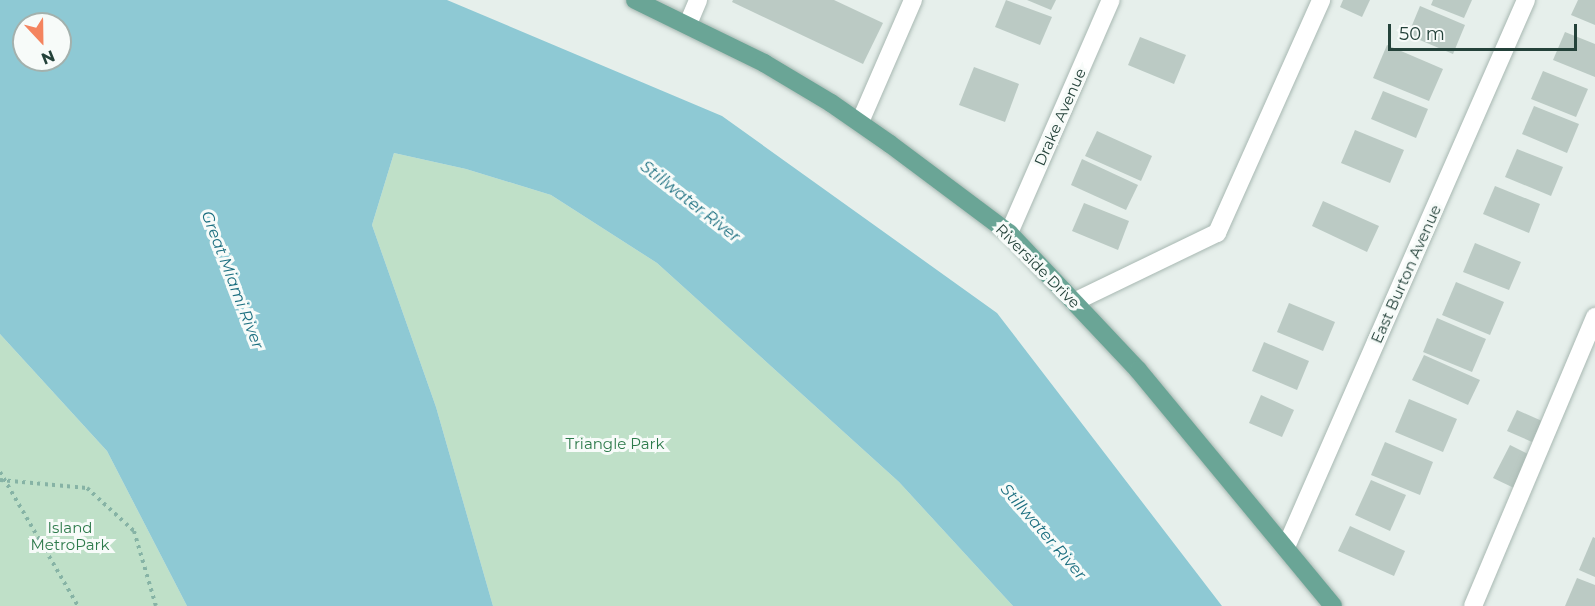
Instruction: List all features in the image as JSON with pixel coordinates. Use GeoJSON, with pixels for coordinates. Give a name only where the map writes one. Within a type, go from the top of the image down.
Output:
{"type":"FeatureCollection","features":[{"type":"Feature","properties":{"kind":"main road","name":"Riverside Drive"},"geometry":{"type":"LineString","coordinates":[[634,0],[688,24],[764,63],[860,122],[1009,233],[1138,370],[1333,606]]}},
{"type":"Feature","properties":{"kind":"street"},"geometry":{"type":"LineString","coordinates":[[688,24],[698,0]]}},
{"type":"Feature","properties":{"kind":"street"},"geometry":{"type":"LineString","coordinates":[[860,122],[913,0]]}},
{"type":"Feature","properties":{"kind":"street","name":"Drake Avenue"},"geometry":{"type":"LineString","coordinates":[[1009,233],[1111,0]]}},
{"type":"Feature","properties":{"kind":"street"},"geometry":{"type":"LineString","coordinates":[[1074,302],[1217,233],[1321,0]]}},
{"type":"Feature","properties":{"kind":"street","name":"East Burton Avenue"},"geometry":{"type":"LineString","coordinates":[[1286,548],[1526,0]]}},
{"type":"Feature","properties":{"kind":"street"},"geometry":{"type":"LineString","coordinates":[[1473,606],[1595,317]]}},
{"type":"Feature","properties":{"kind":"path"},"geometry":{"type":"LineString","coordinates":[[0,471],[2,480],[78,606]]}},
{"type":"Feature","properties":{"kind":"path"},"geometry":{"type":"LineString","coordinates":[[2,480],[87,488],[134,531],[156,606]]}},
{"type":"Feature","properties":{"kind":"green space","name":"Triangle Park"},"geometry":{"type":"Polygon","coordinates":[[[394,153],[466,169],[551,195],[657,263],[899,482],[1013,606],[493,606],[436,407],[372,225],[394,153]]]}},
{"type":"Feature","properties":{"kind":"green space","name":"Island MetroPark"},"geometry":{"type":"Polygon","coordinates":[[[0,334],[107,451],[187,606],[0,606],[0,334]]]}},
{"type":"Feature","properties":{"kind":"water"},"geometry":{"type":"Polygon","coordinates":[[[0,0],[447,0],[722,116],[997,313],[1222,606],[1013,606],[899,482],[657,263],[551,195],[466,169],[394,153],[372,225],[436,407],[493,606],[187,606],[107,451],[0,334],[0,0]]]}},
{"type":"Feature","properties":{"kind":"building"},"geometry":{"type":"Polygon","coordinates":[[[733,0],[834,0],[883,23],[863,64],[732,2],[733,0]]]}},
{"type":"Feature","properties":{"kind":"building"},"geometry":{"type":"Polygon","coordinates":[[[1006,0],[1052,17],[1040,45],[995,27],[1006,0]]]}},
{"type":"Feature","properties":{"kind":"building"},"geometry":{"type":"Polygon","coordinates":[[[1027,0],[1056,0],[1051,10],[1027,0]]]}},
{"type":"Feature","properties":{"kind":"building"},"geometry":{"type":"Polygon","coordinates":[[[1343,0],[1370,0],[1362,17],[1340,7],[1343,0]]]}},
{"type":"Feature","properties":{"kind":"building"},"geometry":{"type":"Polygon","coordinates":[[[1433,0],[1472,0],[1464,18],[1431,5],[1433,0]]]}},
{"type":"Feature","properties":{"kind":"building"},"geometry":{"type":"Polygon","coordinates":[[[1578,0],[1595,0],[1595,25],[1571,15],[1578,0]]]}},
{"type":"Feature","properties":{"kind":"building"},"geometry":{"type":"Polygon","coordinates":[[[1420,6],[1465,25],[1453,54],[1408,35],[1420,6]]]}},
{"type":"Feature","properties":{"kind":"building"},"geometry":{"type":"Polygon","coordinates":[[[1565,32],[1595,44],[1595,77],[1553,60],[1565,32]]]}},
{"type":"Feature","properties":{"kind":"building"},"geometry":{"type":"Polygon","coordinates":[[[1140,37],[1186,55],[1174,84],[1128,65],[1140,37]]]}},
{"type":"Feature","properties":{"kind":"building"},"geometry":{"type":"Polygon","coordinates":[[[1387,45],[1443,69],[1429,101],[1373,78],[1387,45]]]}},
{"type":"Feature","properties":{"kind":"building"},"geometry":{"type":"Polygon","coordinates":[[[974,67],[1019,84],[1005,122],[959,105],[974,67]]]}},
{"type":"Feature","properties":{"kind":"building"},"geometry":{"type":"Polygon","coordinates":[[[1543,71],[1588,89],[1576,117],[1531,99],[1543,71]]]}},
{"type":"Feature","properties":{"kind":"building"},"geometry":{"type":"Polygon","coordinates":[[[1383,91],[1428,109],[1416,138],[1371,119],[1383,91]]]}},
{"type":"Feature","properties":{"kind":"building"},"geometry":{"type":"Polygon","coordinates":[[[1534,106],[1579,124],[1567,153],[1522,134],[1534,106]]]}},
{"type":"Feature","properties":{"kind":"building"},"geometry":{"type":"Polygon","coordinates":[[[1355,130],[1404,150],[1390,183],[1341,163],[1355,130]]]}},
{"type":"Feature","properties":{"kind":"building"},"geometry":{"type":"Polygon","coordinates":[[[1097,131],[1152,156],[1141,181],[1085,156],[1097,131]]]}},
{"type":"Feature","properties":{"kind":"building"},"geometry":{"type":"Polygon","coordinates":[[[1517,149],[1563,167],[1551,196],[1505,177],[1517,149]]]}},
{"type":"Feature","properties":{"kind":"building"},"geometry":{"type":"Polygon","coordinates":[[[1082,159],[1138,185],[1126,210],[1071,185],[1082,159]]]}},
{"type":"Feature","properties":{"kind":"building"},"geometry":{"type":"Polygon","coordinates":[[[1495,186],[1540,204],[1529,233],[1483,214],[1495,186]]]}},
{"type":"Feature","properties":{"kind":"building"},"geometry":{"type":"Polygon","coordinates":[[[1323,201],[1379,226],[1367,252],[1312,226],[1323,201]]]}},
{"type":"Feature","properties":{"kind":"building"},"geometry":{"type":"Polygon","coordinates":[[[1084,203],[1129,221],[1118,250],[1072,231],[1084,203]]]}},
{"type":"Feature","properties":{"kind":"building"},"geometry":{"type":"Polygon","coordinates":[[[1475,243],[1521,262],[1509,290],[1463,272],[1475,243]]]}},
{"type":"Feature","properties":{"kind":"building"},"geometry":{"type":"Polygon","coordinates":[[[1456,282],[1504,302],[1490,335],[1442,315],[1456,282]]]}},
{"type":"Feature","properties":{"kind":"building"},"geometry":{"type":"Polygon","coordinates":[[[1289,303],[1335,322],[1323,351],[1277,332],[1289,303]]]}},
{"type":"Feature","properties":{"kind":"building"},"geometry":{"type":"Polygon","coordinates":[[[1437,318],[1486,339],[1472,372],[1423,352],[1437,318]]]}},
{"type":"Feature","properties":{"kind":"building"},"geometry":{"type":"Polygon","coordinates":[[[1264,342],[1309,361],[1297,390],[1252,371],[1264,342]]]}},
{"type":"Feature","properties":{"kind":"building"},"geometry":{"type":"Polygon","coordinates":[[[1424,355],[1480,380],[1468,405],[1412,380],[1424,355]]]}},
{"type":"Feature","properties":{"kind":"building"},"geometry":{"type":"Polygon","coordinates":[[[1261,395],[1294,410],[1282,437],[1249,423],[1261,395]]]}},
{"type":"Feature","properties":{"kind":"building"},"geometry":{"type":"Polygon","coordinates":[[[1409,399],[1457,419],[1443,452],[1395,432],[1409,399]]]}},
{"type":"Feature","properties":{"kind":"building"},"geometry":{"type":"Polygon","coordinates":[[[1517,410],[1542,421],[1532,442],[1507,431],[1517,410]]]}},
{"type":"Feature","properties":{"kind":"building"},"geometry":{"type":"Polygon","coordinates":[[[1385,442],[1433,462],[1420,495],[1371,475],[1385,442]]]}},
{"type":"Feature","properties":{"kind":"building"},"geometry":{"type":"Polygon","coordinates":[[[1510,445],[1530,455],[1514,488],[1493,478],[1510,445]]]}},
{"type":"Feature","properties":{"kind":"building"},"geometry":{"type":"Polygon","coordinates":[[[1371,480],[1406,495],[1390,531],[1355,515],[1371,480]]]}},
{"type":"Feature","properties":{"kind":"building"},"geometry":{"type":"Polygon","coordinates":[[[1350,526],[1405,551],[1394,576],[1338,551],[1350,526]]]}},
{"type":"Feature","properties":{"kind":"building"},"geometry":{"type":"Polygon","coordinates":[[[1593,537],[1595,538],[1595,577],[1579,570],[1593,537]]]}},
{"type":"Feature","properties":{"kind":"building"},"geometry":{"type":"Polygon","coordinates":[[[1577,578],[1595,585],[1595,606],[1565,606],[1577,578]]]}},
{"type":"Feature","properties":{"kind":"water label","name":"Stillwater River"},"geometry":{"type":"Point","coordinates":[690,202]}},
{"type":"Feature","properties":{"kind":"water label","name":"Great Miami River"},"geometry":{"type":"Point","coordinates":[232,280]}},
{"type":"Feature","properties":{"kind":"water label","name":"Stillwater River"},"geometry":{"type":"Point","coordinates":[1043,532]}}]}
